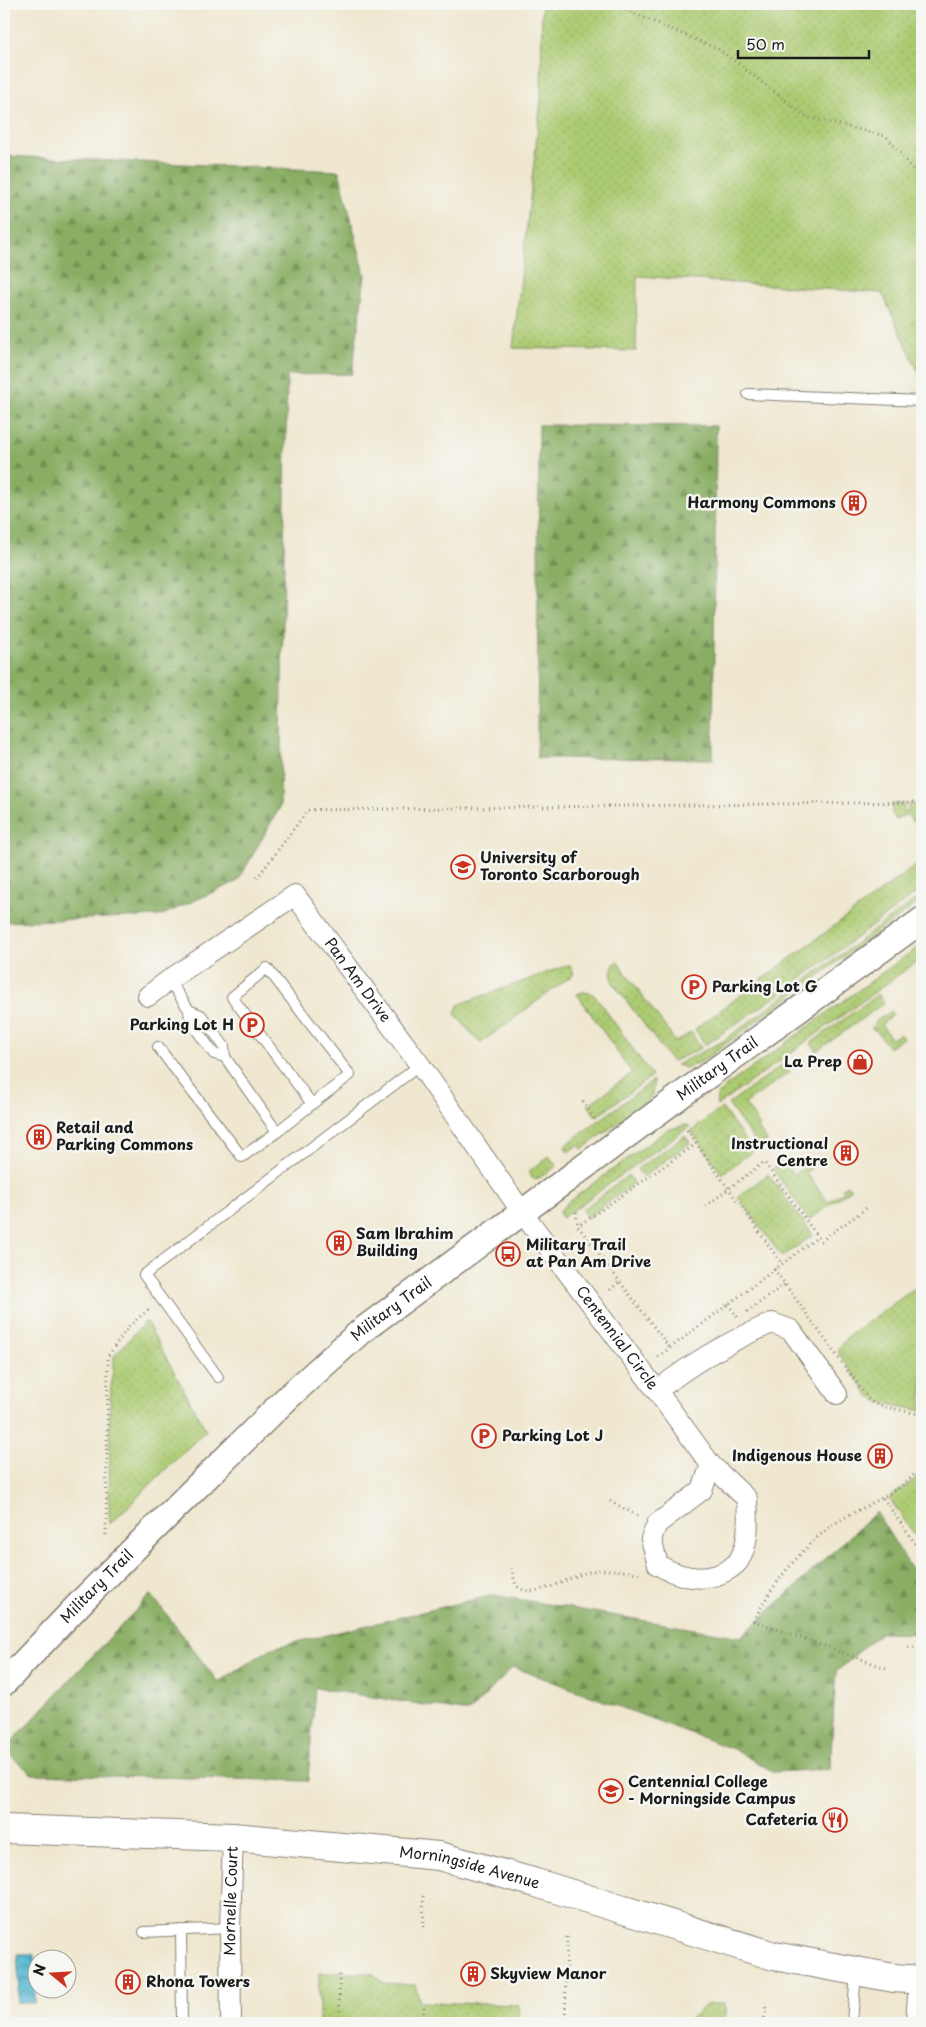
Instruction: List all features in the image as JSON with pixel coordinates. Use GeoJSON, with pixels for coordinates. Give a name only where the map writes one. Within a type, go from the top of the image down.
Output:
{"type":"FeatureCollection","features":[{"type":"Feature","properties":{"kind":"main road"},"geometry":{"type":"LineString","coordinates":[[4,1808],[16,1817],[48,1830]]}},
{"type":"Feature","properties":{"kind":"main road","name":"Morningside Avenue"},"geometry":{"type":"LineString","coordinates":[[4,1829],[233,1837],[439,1856],[536,1882],[774,1956],[894,1978],[918,1979]]}},
{"type":"Feature","properties":{"kind":"street","name":"Pan Am Drive"},"geometry":{"type":"LineString","coordinates":[[148,996],[295,895],[420,1065],[522,1212]]}},
{"type":"Feature","properties":{"kind":"street","name":"Military Trail"},"geometry":{"type":"LineString","coordinates":[[4,1683],[158,1524],[285,1400],[360,1332],[922,920]]}},
{"type":"Feature","properties":{"kind":"street","name":"Centennial Circle"},"geometry":{"type":"LineString","coordinates":[[522,1212],[711,1465],[747,1499],[748,1529],[739,1562],[720,1575],[692,1578],[674,1574],[658,1565],[651,1538],[657,1524],[702,1490],[711,1465]]}},
{"type":"Feature","properties":{"kind":"street"},"geometry":{"type":"LineString","coordinates":[[657,1391],[674,1377],[748,1333],[772,1323],[791,1330],[837,1394]]}},
{"type":"Feature","properties":{"kind":"street","name":"Mornelle Court"},"geometry":{"type":"LineString","coordinates":[[231,2023],[230,1928],[233,1837]]}},
{"type":"Feature","properties":{"kind":"lane"},"geometry":{"type":"LineString","coordinates":[[748,394],[922,401]]}},
{"type":"Feature","properties":{"kind":"lane"},"geometry":{"type":"LineString","coordinates":[[158,1047],[242,1157],[277,1132],[350,1075],[267,968],[232,996],[312,1104]]}},
{"type":"Feature","properties":{"kind":"lane"},"geometry":{"type":"LineString","coordinates":[[169,980],[189,1010],[190,1021],[214,1054],[225,1057],[277,1132]]}},
{"type":"Feature","properties":{"kind":"lane"},"geometry":{"type":"LineString","coordinates":[[218,1377],[144,1275],[420,1065]]}},
{"type":"Feature","properties":{"kind":"lane"},"geometry":{"type":"LineString","coordinates":[[144,1932],[230,1928]]}},
{"type":"Feature","properties":{"kind":"lane"},"geometry":{"type":"LineString","coordinates":[[181,1930],[182,2023]]}},
{"type":"Feature","properties":{"kind":"lane"},"geometry":{"type":"LineString","coordinates":[[852,2023],[856,1971]]}},
{"type":"Feature","properties":{"kind":"lane"},"geometry":{"type":"LineString","coordinates":[[911,2023],[918,1979]]}},
{"type":"Feature","properties":{"kind":"path"},"geometry":{"type":"LineString","coordinates":[[612,4],[720,50],[807,117],[886,136],[915,172],[922,198]]}},
{"type":"Feature","properties":{"kind":"path"},"geometry":{"type":"LineString","coordinates":[[256,878],[308,810],[922,802]]}},
{"type":"Feature","properties":{"kind":"path"},"geometry":{"type":"LineString","coordinates":[[583,1101],[595,1120]]}},
{"type":"Feature","properties":{"kind":"path"},"geometry":{"type":"LineString","coordinates":[[687,1130],[782,1264]]}},
{"type":"Feature","properties":{"kind":"path"},"geometry":{"type":"LineString","coordinates":[[578,1226],[696,1144]]}},
{"type":"Feature","properties":{"kind":"path"},"geometry":{"type":"LineString","coordinates":[[706,1206],[764,1162],[821,1241],[868,1207]]}},
{"type":"Feature","properties":{"kind":"path"},"geometry":{"type":"LineString","coordinates":[[576,1212],[578,1226],[669,1348]]}},
{"type":"Feature","properties":{"kind":"path"},"geometry":{"type":"LineString","coordinates":[[658,1357],[818,1237]]}},
{"type":"Feature","properties":{"kind":"path"},"geometry":{"type":"LineString","coordinates":[[774,1269],[869,1400],[877,1405],[922,1414]]}},
{"type":"Feature","properties":{"kind":"path"},"geometry":{"type":"LineString","coordinates":[[610,1290],[620,1281]]}},
{"type":"Feature","properties":{"kind":"path"},"geometry":{"type":"LineString","coordinates":[[728,1304],[739,1318],[785,1284]]}},
{"type":"Feature","properties":{"kind":"path"},"geometry":{"type":"LineString","coordinates":[[106,1535],[108,1356],[128,1326],[149,1309]]}},
{"type":"Feature","properties":{"kind":"path"},"geometry":{"type":"LineString","coordinates":[[886,1668],[754,1621],[796,1558],[831,1526],[874,1500],[883,1498],[919,1472],[922,1463]]}},
{"type":"Feature","properties":{"kind":"path"},"geometry":{"type":"LineString","coordinates":[[883,1498],[922,1553]]}},
{"type":"Feature","properties":{"kind":"path"},"geometry":{"type":"LineString","coordinates":[[610,1501],[643,1518]]}},
{"type":"Feature","properties":{"kind":"path"},"geometry":{"type":"LineString","coordinates":[[511,1568],[516,1585],[523,1590],[538,1590],[562,1583],[586,1572],[609,1569],[646,1574]]}},
{"type":"Feature","properties":{"kind":"path"},"geometry":{"type":"LineString","coordinates":[[908,1647],[922,1647]]}},
{"type":"Feature","properties":{"kind":"path"},"geometry":{"type":"LineString","coordinates":[[423,1896],[424,1930]]}},
{"type":"Feature","properties":{"kind":"path"},"geometry":{"type":"LineString","coordinates":[[565,2023],[567,1937]]}},
{"type":"Feature","properties":{"kind":"path"},"geometry":{"type":"LineString","coordinates":[[339,1976],[340,2023]]}},
{"type":"Feature","properties":{"kind":"path"},"geometry":{"type":"LineString","coordinates":[[764,2023],[766,2002]]}},
{"type":"Feature","properties":{"kind":"path"},"geometry":{"type":"LineString","coordinates":[[423,2023],[424,2005]]}},
{"type":"Feature","properties":{"kind":"green space"},"geometry":{"type":"Polygon","coordinates":[[[542,4],[922,4],[922,375],[920,375],[882,293],[637,276],[636,351],[513,348],[541,100],[542,4]]]}},
{"type":"Feature","properties":{"kind":"green space"},"geometry":{"type":"Polygon","coordinates":[[[4,156],[339,171],[365,275],[352,374],[287,375],[280,807],[238,881],[160,916],[4,922],[4,156]]]}},
{"type":"Feature","properties":{"kind":"green space"},"geometry":{"type":"Polygon","coordinates":[[[539,425],[716,426],[713,759],[537,758],[539,425]]]}},
{"type":"Feature","properties":{"kind":"green space"},"geometry":{"type":"Polygon","coordinates":[[[892,804],[904,804],[904,811],[908,812],[908,804],[920,804],[922,835],[907,814],[896,820],[892,813],[892,804]]]}},
{"type":"Feature","properties":{"kind":"green space"},"geometry":{"type":"Polygon","coordinates":[[[922,861],[922,889],[783,992],[705,1045],[695,1029],[922,861]]]}},
{"type":"Feature","properties":{"kind":"green space"},"geometry":{"type":"Polygon","coordinates":[[[922,895],[922,900],[701,1062],[685,1068],[676,1065],[723,1041],[922,895]]]}},
{"type":"Feature","properties":{"kind":"green space"},"geometry":{"type":"Polygon","coordinates":[[[922,944],[922,958],[717,1106],[717,1097],[725,1087],[922,944]]]}},
{"type":"Feature","properties":{"kind":"green space"},"geometry":{"type":"Polygon","coordinates":[[[617,961],[676,1042],[691,1032],[701,1048],[672,1062],[613,983],[612,971],[617,961]]]}},
{"type":"Feature","properties":{"kind":"green space"},"geometry":{"type":"Polygon","coordinates":[[[568,965],[574,974],[482,1042],[477,1040],[455,1014],[458,1005],[568,965]]]}},
{"type":"Feature","properties":{"kind":"green space"},"geometry":{"type":"Polygon","coordinates":[[[583,992],[591,993],[597,998],[652,1076],[596,1117],[588,1105],[632,1073],[577,994],[583,992]]]}},
{"type":"Feature","properties":{"kind":"green space"},"geometry":{"type":"Polygon","coordinates":[[[878,994],[884,1003],[817,1051],[811,1043],[878,994]]]}},
{"type":"Feature","properties":{"kind":"green space"},"geometry":{"type":"Polygon","coordinates":[[[890,1011],[893,1015],[881,1025],[892,1039],[900,1034],[903,1038],[889,1048],[875,1029],[871,1028],[875,1025],[874,1023],[890,1011]]]}},
{"type":"Feature","properties":{"kind":"green space"},"geometry":{"type":"Polygon","coordinates":[[[784,1064],[790,1072],[745,1104],[760,1126],[758,1128],[767,1141],[759,1147],[728,1104],[784,1064]]]}},
{"type":"Feature","properties":{"kind":"green space"},"geometry":{"type":"Polygon","coordinates":[[[654,1080],[652,1095],[648,1101],[582,1149],[578,1145],[568,1152],[564,1146],[654,1080]]]}},
{"type":"Feature","properties":{"kind":"green space"},"geometry":{"type":"Polygon","coordinates":[[[722,1108],[753,1151],[722,1174],[691,1131],[722,1108]]]}},
{"type":"Feature","properties":{"kind":"green space"},"geometry":{"type":"Polygon","coordinates":[[[684,1125],[690,1126],[562,1218],[559,1212],[568,1202],[667,1130],[684,1125]]]}},
{"type":"Feature","properties":{"kind":"green space"},"geometry":{"type":"Polygon","coordinates":[[[685,1136],[690,1143],[643,1177],[637,1169],[685,1136]]]}},
{"type":"Feature","properties":{"kind":"green space"},"geometry":{"type":"Polygon","coordinates":[[[549,1156],[557,1166],[539,1178],[533,1179],[528,1172],[549,1156]]]}},
{"type":"Feature","properties":{"kind":"green space"},"geometry":{"type":"Polygon","coordinates":[[[815,1160],[818,1163],[806,1172],[828,1202],[844,1191],[842,1188],[847,1185],[851,1189],[809,1220],[773,1169],[784,1161],[794,1175],[815,1160]]]}},
{"type":"Feature","properties":{"kind":"green space"},"geometry":{"type":"Polygon","coordinates":[[[768,1174],[813,1235],[782,1257],[738,1197],[768,1174]]]}},
{"type":"Feature","properties":{"kind":"green space"},"geometry":{"type":"Polygon","coordinates":[[[628,1175],[634,1183],[588,1218],[582,1210],[628,1175]]]}},
{"type":"Feature","properties":{"kind":"green space"},"geometry":{"type":"Polygon","coordinates":[[[922,1283],[922,1411],[879,1402],[870,1397],[839,1354],[839,1349],[846,1338],[922,1283]]]}},
{"type":"Feature","properties":{"kind":"green space"},"geometry":{"type":"Polygon","coordinates":[[[146,1321],[206,1430],[110,1524],[110,1399],[114,1356],[146,1321]]]}},
{"type":"Feature","properties":{"kind":"green space"},"geometry":{"type":"Polygon","coordinates":[[[922,1471],[922,1546],[889,1498],[915,1479],[922,1471]]]}},
{"type":"Feature","properties":{"kind":"green space"},"geometry":{"type":"Polygon","coordinates":[[[876,1512],[922,1586],[922,1634],[880,1633],[836,1672],[830,1769],[774,1772],[733,1749],[513,1667],[469,1712],[315,1688],[308,1781],[32,1774],[4,1750],[151,1594],[218,1682],[272,1648],[493,1595],[741,1637],[876,1512]]]}},
{"type":"Feature","properties":{"kind":"green space"},"geometry":{"type":"Polygon","coordinates":[[[319,1973],[372,1973],[384,1983],[415,1985],[420,2002],[519,2005],[518,2023],[319,2023],[319,1973]]]}},
{"type":"Feature","properties":{"kind":"green space"},"geometry":{"type":"Polygon","coordinates":[[[709,2004],[725,2004],[725,2023],[685,2023],[704,2006],[709,2004]]]}},
{"type":"Feature","properties":{"kind":"water"},"geometry":{"type":"Polygon","coordinates":[[[17,1954],[28,1954],[28,2000],[35,2000],[35,2003],[17,2003],[19,1983],[17,1954]]]}},
{"type":"Feature","properties":{"kind":"place","name":"Harmony Commons"},"geometry":{"type":"Point","coordinates":[854,503]}},
{"type":"Feature","properties":{"kind":"place","name":"University of Toronto Scarborough"},"geometry":{"type":"Point","coordinates":[463,867]}},
{"type":"Feature","properties":{"kind":"place","name":"Parking Lot G"},"geometry":{"type":"Point","coordinates":[694,987]}},
{"type":"Feature","properties":{"kind":"place","name":"Parking Lot H"},"geometry":{"type":"Point","coordinates":[252,1025]}},
{"type":"Feature","properties":{"kind":"place","name":"La Prep"},"geometry":{"type":"Point","coordinates":[860,1062]}},
{"type":"Feature","properties":{"kind":"place","name":"Retail and Parking Commons"},"geometry":{"type":"Point","coordinates":[39,1137]}},
{"type":"Feature","properties":{"kind":"place","name":"Instructional Centre"},"geometry":{"type":"Point","coordinates":[846,1153]}},
{"type":"Feature","properties":{"kind":"place","name":"Sam Ibrahim Building"},"geometry":{"type":"Point","coordinates":[339,1243]}},
{"type":"Feature","properties":{"kind":"place","name":"Military Trail at Pan Am Drive"},"geometry":{"type":"Point","coordinates":[508,1254]}},
{"type":"Feature","properties":{"kind":"place","name":"Parking Lot J"},"geometry":{"type":"Point","coordinates":[484,1436]}},
{"type":"Feature","properties":{"kind":"place","name":"Indigenous House"},"geometry":{"type":"Point","coordinates":[880,1456]}},
{"type":"Feature","properties":{"kind":"place","name":"Centennial College - Morningside Campus"},"geometry":{"type":"Point","coordinates":[611,1791]}},
{"type":"Feature","properties":{"kind":"place","name":"Cafeteria"},"geometry":{"type":"Point","coordinates":[835,1820]}},
{"type":"Feature","properties":{"kind":"place","name":"Skyview Manor"},"geometry":{"type":"Point","coordinates":[473,1974]}},
{"type":"Feature","properties":{"kind":"place","name":"Rhona Towers"},"geometry":{"type":"Point","coordinates":[128,1982]}}]}
